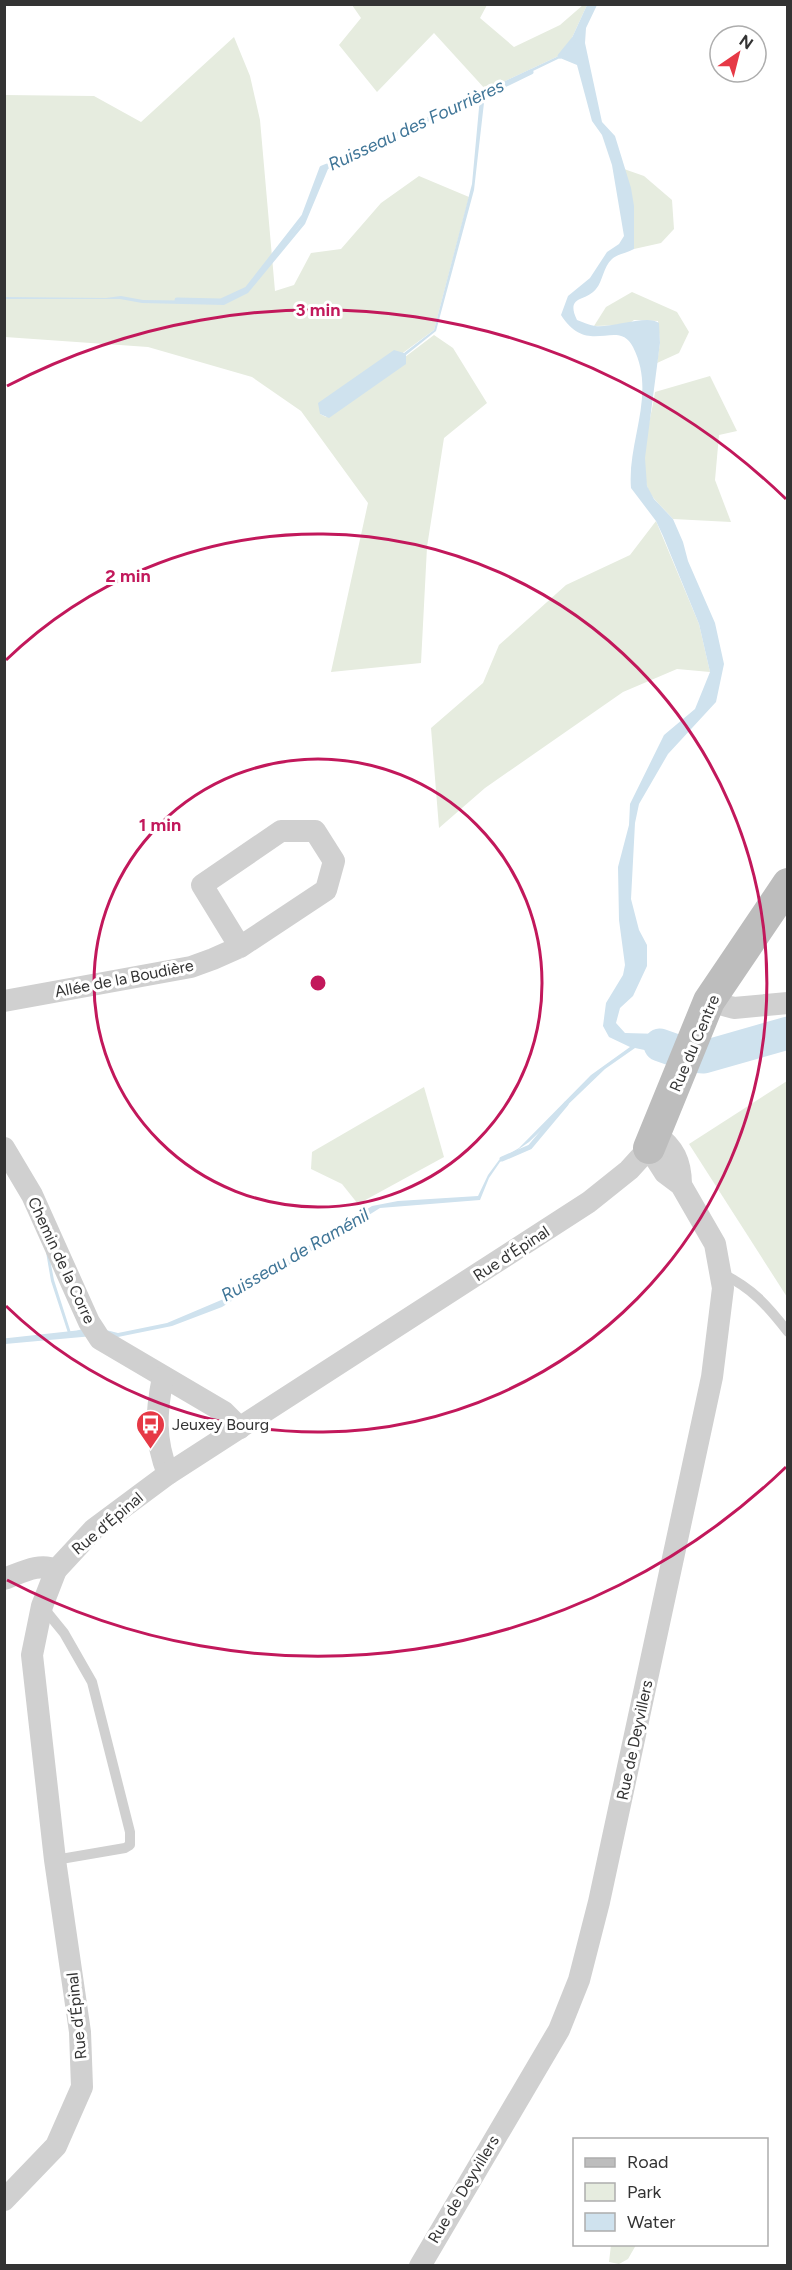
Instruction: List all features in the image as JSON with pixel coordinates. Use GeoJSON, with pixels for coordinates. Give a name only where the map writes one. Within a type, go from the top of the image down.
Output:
{"type":"FeatureCollection","features":[{"type":"Feature","properties":{"kind":"street","name":"Allée de la Boudière"},"geometry":{"type":"LineString","coordinates":[[4,1001],[191,967],[240,947],[326,890],[334,861],[315,831],[281,831],[202,885],[240,947]]}},
{"type":"Feature","properties":{"kind":"street","name":"Rue du Centre"},"geometry":{"type":"LineString","coordinates":[[652,1141],[709,1001],[788,884]]}},
{"type":"Feature","properties":{"kind":"street"},"geometry":{"type":"LineString","coordinates":[[709,1001],[734,1008],[788,1003]]}},
{"type":"Feature","properties":{"kind":"street","name":"Rue de Deyvillers"},"geometry":{"type":"LineString","coordinates":[[420,2265],[559,2030],[579,1980],[599,1902],[712,1377],[723,1288],[715,1244],[681,1185],[681,1173],[674,1151],[652,1141]]}},
{"type":"Feature","properties":{"kind":"street","name":"Rue d’Épinal"},"geometry":{"type":"LineString","coordinates":[[4,2200],[56,2146],[82,2087],[80,2032],[55,1860],[32,1655],[42,1606],[56,1570],[94,1529],[168,1474],[589,1202],[629,1170],[652,1141]]}},
{"type":"Feature","properties":{"kind":"street","name":"Chemin de la Corre"},"geometry":{"type":"LineString","coordinates":[[4,1148],[32,1195],[95,1331],[163,1377],[224,1412],[240,1428]]}},
{"type":"Feature","properties":{"kind":"street"},"geometry":{"type":"LineString","coordinates":[[163,1377],[156,1412],[160,1450],[168,1474]]}},
{"type":"Feature","properties":{"kind":"street"},"geometry":{"type":"LineString","coordinates":[[4,1579],[38,1566],[48,1566],[56,1570]]}},
{"type":"Feature","properties":{"kind":"lane"},"geometry":{"type":"LineString","coordinates":[[720,1273],[745,1285],[769,1307],[788,1332]]}},
{"type":"Feature","properties":{"kind":"lane"},"geometry":{"type":"LineString","coordinates":[[42,1606],[64,1633],[92,1682],[130,1832],[130,1845],[125,1848],[55,1860]]}},
{"type":"Feature","properties":{"kind":"green space"},"geometry":{"type":"Polygon","coordinates":[[[352,5],[487,5],[480,18],[514,47],[560,25],[583,5],[587,5],[565,53],[486,90],[434,33],[377,92],[339,45],[361,18],[352,5]]]}},
{"type":"Feature","properties":{"kind":"green space"},"geometry":{"type":"Polygon","coordinates":[[[234,37],[250,76],[260,120],[275,291],[294,285],[311,253],[341,249],[381,203],[419,176],[469,197],[434,330],[320,414],[326,417],[434,335],[453,348],[487,403],[444,438],[427,547],[421,663],[331,672],[368,503],[301,411],[252,377],[148,347],[5,337],[4,95],[94,96],[141,122],[234,37]]]}},
{"type":"Feature","properties":{"kind":"green space"},"geometry":{"type":"Polygon","coordinates":[[[624,169],[644,176],[672,200],[674,229],[661,243],[634,249],[634,219],[624,169]]]}},
{"type":"Feature","properties":{"kind":"green space"},"geometry":{"type":"Polygon","coordinates":[[[632,292],[677,312],[689,332],[679,353],[657,363],[660,343],[658,321],[634,320],[627,325],[594,326],[606,307],[632,292]]]}},
{"type":"Feature","properties":{"kind":"green space"},"geometry":{"type":"Polygon","coordinates":[[[710,376],[737,431],[719,435],[715,480],[731,522],[673,519],[651,495],[645,475],[646,439],[655,392],[710,376]]]}},
{"type":"Feature","properties":{"kind":"green space"},"geometry":{"type":"Polygon","coordinates":[[[656,521],[699,624],[710,672],[677,669],[623,692],[485,788],[439,828],[431,728],[483,683],[499,645],[566,585],[630,555],[656,521]]]}},
{"type":"Feature","properties":{"kind":"green space"},"geometry":{"type":"Polygon","coordinates":[[[787,1081],[787,1297],[689,1144],[787,1081]]]}},
{"type":"Feature","properties":{"kind":"green space"},"geometry":{"type":"Polygon","coordinates":[[[424,1087],[444,1157],[358,1204],[342,1184],[311,1169],[312,1152],[424,1087]]]}},
{"type":"Feature","properties":{"kind":"green space"},"geometry":{"type":"Polygon","coordinates":[[[611,2246],[635,2246],[628,2259],[619,2264],[609,2262],[611,2246]]]}},
{"type":"Feature","properties":{"kind":"water"},"geometry":{"type":"Polygon","coordinates":[[[587,5],[597,5],[586,28],[585,43],[602,122],[615,136],[631,188],[634,206],[634,249],[612,259],[596,289],[575,303],[574,312],[577,320],[595,326],[647,320],[659,323],[660,343],[645,458],[647,486],[654,499],[673,519],[683,542],[688,561],[715,623],[724,664],[716,702],[668,754],[639,804],[635,823],[631,899],[639,930],[647,945],[647,966],[633,996],[620,1008],[616,1023],[625,1033],[661,1034],[679,1040],[673,1056],[635,1048],[605,1069],[529,1142],[500,1162],[489,1178],[480,1200],[380,1208],[222,1307],[172,1326],[113,1338],[93,1336],[5,1344],[4,1341],[68,1333],[51,1281],[40,1217],[54,1280],[71,1333],[90,1326],[118,1333],[167,1323],[226,1298],[372,1206],[398,1201],[478,1196],[488,1175],[499,1160],[519,1148],[591,1075],[630,1047],[609,1037],[603,1026],[606,1003],[623,975],[625,965],[619,920],[618,867],[629,825],[630,804],[664,735],[695,709],[710,672],[699,624],[663,536],[656,521],[631,488],[633,453],[642,400],[640,365],[633,347],[627,339],[619,335],[582,334],[571,327],[561,315],[568,296],[590,278],[607,252],[619,244],[624,236],[612,165],[602,135],[592,121],[577,65],[560,58],[485,94],[474,190],[436,331],[406,355],[406,364],[329,418],[320,414],[318,403],[394,350],[404,353],[434,330],[472,184],[480,97],[328,169],[305,224],[248,293],[224,305],[142,303],[120,299],[4,299],[5,297],[106,298],[121,296],[143,300],[221,301],[247,289],[300,225],[324,166],[565,53],[587,5]]]}},
{"type":"Feature","properties":{"kind":"waterway","name":"Ruisseau des Fourrières"},"geometry":{"type":"LineString","coordinates":[[560,56],[573,40]]}},
{"type":"Feature","properties":{"kind":"waterway","name":"Ruisseau des Fourrières"},"geometry":{"type":"LineString","coordinates":[[502,86],[531,72]]}},
{"type":"Feature","properties":{"kind":"waterway","name":"Ruisseau des Fourrières"},"geometry":{"type":"LineString","coordinates":[[435,114],[493,88]]}},
{"type":"Feature","properties":{"kind":"waterway","name":"Ruisseau des Fourrières"},"geometry":{"type":"LineString","coordinates":[[177,300],[221,301],[247,289],[304,216],[322,168],[327,166]]}},
{"type":"Feature","properties":{"kind":"waterway"},"geometry":{"type":"LineString","coordinates":[[660,1045],[691,1056],[704,1057],[788,1033]]}},
{"type":"Feature","properties":{"kind":"waterway","name":"Ruisseau de Raménil"},"geometry":{"type":"LineString","coordinates":[[502,1159],[530,1147],[566,1104]]}},
{"type":"Feature","properties":{"kind":"waterway","name":"Ruisseau de Raménil"},"geometry":{"type":"LineString","coordinates":[[4,1341],[86,1332]]}},
{"type":"Feature","properties":{"kind":"place","name":"Jeuxey Bourg"},"geometry":{"type":"Point","coordinates":[151,1450]}}]}
